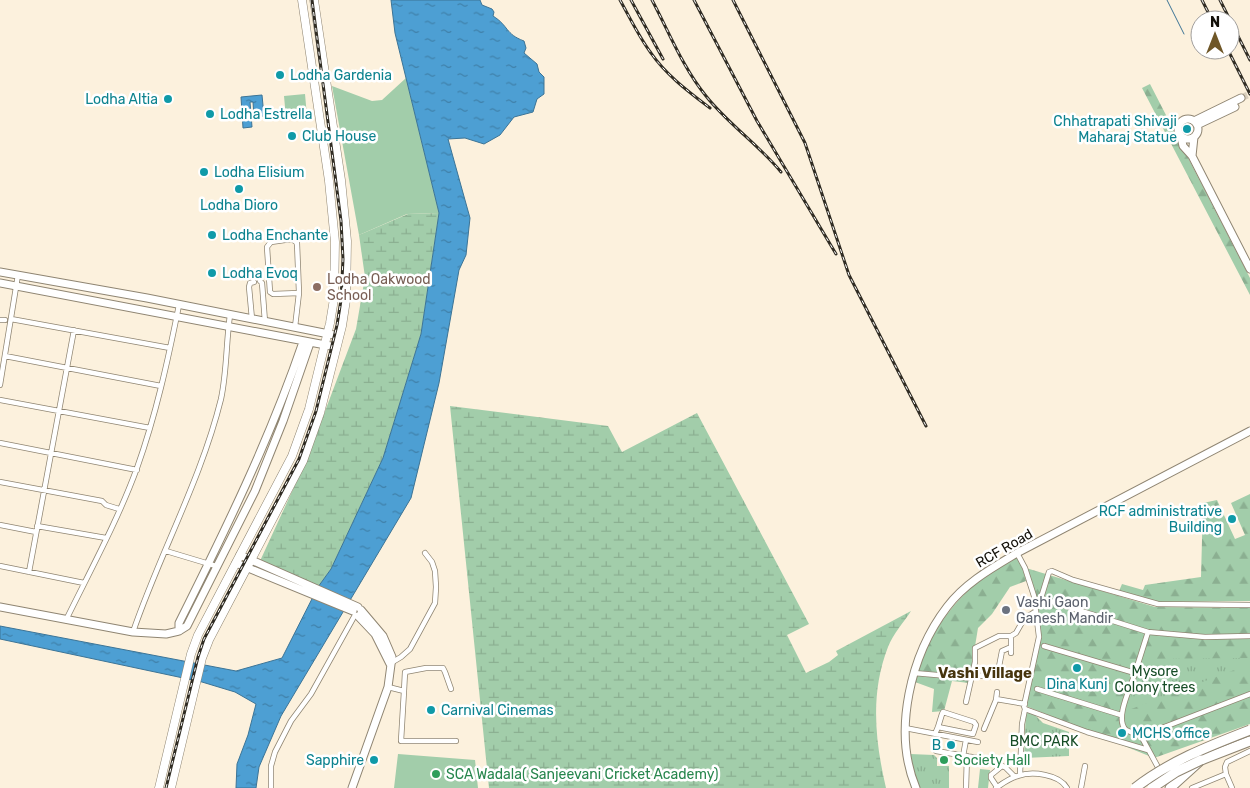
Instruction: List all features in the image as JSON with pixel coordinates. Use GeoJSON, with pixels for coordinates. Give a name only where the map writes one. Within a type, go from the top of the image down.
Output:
{"type":"FeatureCollection","features":[{"type":"Feature","properties":{"kind":"highway"},"geometry":{"type":"LineString","coordinates":[[1129,788],[1171,763],[1250,730]]}},
{"type":"Feature","properties":{"kind":"highway"},"geometry":{"type":"LineString","coordinates":[[1152,788],[1176,772],[1201,760],[1250,741]]}},
{"type":"Feature","properties":{"kind":"highway"},"geometry":{"type":"LineString","coordinates":[[1169,788],[1201,760]]}},
{"type":"Feature","properties":{"kind":"highway"},"geometry":{"type":"LineString","coordinates":[[1135,788],[1147,778]]}},
{"type":"Feature","properties":{"kind":"main road"},"geometry":{"type":"LineString","coordinates":[[158,788],[191,654],[198,636],[292,456],[309,409],[334,299],[335,242],[329,181],[302,0]]}},
{"type":"Feature","properties":{"kind":"main road"},"geometry":{"type":"LineString","coordinates":[[171,788],[202,658],[209,640],[303,461],[320,413],[346,300],[347,241],[341,180],[314,0]]}},
{"type":"Feature","properties":{"kind":"street"},"geometry":{"type":"LineString","coordinates":[[1242,100],[1195,123],[1186,120],[1181,123],[1179,128],[1183,146],[1192,156],[1250,269]]}},
{"type":"Feature","properties":{"kind":"street"},"geometry":{"type":"LineString","coordinates":[[1192,156],[1194,137],[1198,130],[1195,123]]}},
{"type":"Feature","properties":{"kind":"street"},"geometry":{"type":"LineString","coordinates":[[1181,137],[1189,139],[1194,137]]}},
{"type":"Feature","properties":{"kind":"street"},"geometry":{"type":"LineString","coordinates":[[295,328],[299,293],[297,243],[292,239],[271,242],[267,247],[270,292],[273,294],[299,293]]}},
{"type":"Feature","properties":{"kind":"street"},"geometry":{"type":"LineString","coordinates":[[0,272],[147,298],[339,336]]}},
{"type":"Feature","properties":{"kind":"street"},"geometry":{"type":"LineString","coordinates":[[0,385],[18,275]]}},
{"type":"Feature","properties":{"kind":"street"},"geometry":{"type":"LineString","coordinates":[[260,281],[262,283],[266,322]]}},
{"type":"Feature","properties":{"kind":"street"},"geometry":{"type":"LineString","coordinates":[[252,319],[249,287],[250,283],[254,282]]}},
{"type":"Feature","properties":{"kind":"street"},"geometry":{"type":"LineString","coordinates":[[0,283],[336,347]]}},
{"type":"Feature","properties":{"kind":"street"},"geometry":{"type":"LineString","coordinates":[[66,620],[137,470],[162,386],[179,305]]}},
{"type":"Feature","properties":{"kind":"street"},"geometry":{"type":"LineString","coordinates":[[133,632],[147,593],[202,462],[221,398],[228,354],[230,315]]}},
{"type":"Feature","properties":{"kind":"street"},"geometry":{"type":"LineString","coordinates":[[11,318],[170,348]]}},
{"type":"Feature","properties":{"kind":"street"},"geometry":{"type":"LineString","coordinates":[[29,572],[74,330]]}},
{"type":"Feature","properties":{"kind":"street"},"geometry":{"type":"LineString","coordinates":[[179,631],[179,623],[245,487],[306,342]]}},
{"type":"Feature","properties":{"kind":"street"},"geometry":{"type":"LineString","coordinates":[[0,607],[133,632],[166,634],[179,631],[187,626],[255,491],[286,414],[306,342]]}},
{"type":"Feature","properties":{"kind":"street"},"geometry":{"type":"LineString","coordinates":[[5,356],[162,386]]}},
{"type":"Feature","properties":{"kind":"street"},"geometry":{"type":"LineString","coordinates":[[0,400],[150,428]]}},
{"type":"Feature","properties":{"kind":"street"},"geometry":{"type":"LineString","coordinates":[[278,411],[286,414]]}},
{"type":"Feature","properties":{"kind":"street","name":"RCF Road"},"geometry":{"type":"LineString","coordinates":[[916,788],[910,772],[905,728],[910,688],[927,639],[947,606],[980,575],[1016,553],[1250,431]]}},
{"type":"Feature","properties":{"kind":"street"},"geometry":{"type":"LineString","coordinates":[[0,443],[137,470]]}},
{"type":"Feature","properties":{"kind":"street"},"geometry":{"type":"LineString","coordinates":[[0,482],[102,501],[106,505],[119,509]]}},
{"type":"Feature","properties":{"kind":"street"},"geometry":{"type":"LineString","coordinates":[[245,487],[255,491]]}},
{"type":"Feature","properties":{"kind":"street"},"geometry":{"type":"LineString","coordinates":[[0,525],[36,532]]}},
{"type":"Feature","properties":{"kind":"street"},"geometry":{"type":"LineString","coordinates":[[38,526],[106,538]]}},
{"type":"Feature","properties":{"kind":"street"},"geometry":{"type":"LineString","coordinates":[[166,551],[216,566]]}},
{"type":"Feature","properties":{"kind":"street"},"geometry":{"type":"LineString","coordinates":[[390,664],[410,649],[435,603],[435,571],[432,562],[425,553]]}},
{"type":"Feature","properties":{"kind":"street"},"geometry":{"type":"LineString","coordinates":[[1016,553],[1025,568],[1034,596],[1039,637],[1025,704],[1026,709],[1022,724],[1017,776]]}},
{"type":"Feature","properties":{"kind":"street"},"geometry":{"type":"LineString","coordinates":[[240,555],[311,591]]}},
{"type":"Feature","properties":{"kind":"street"},"geometry":{"type":"LineString","coordinates":[[236,563],[311,591],[355,610],[382,636],[392,656],[388,687],[352,788]]}},
{"type":"Feature","properties":{"kind":"street"},"geometry":{"type":"LineString","coordinates":[[0,566],[84,583]]}},
{"type":"Feature","properties":{"kind":"street"},"geometry":{"type":"LineString","coordinates":[[1041,598],[1049,572],[1052,571],[1073,580],[1158,604],[1250,605]]}},
{"type":"Feature","properties":{"kind":"street"},"geometry":{"type":"LineString","coordinates":[[1034,596],[1148,632],[1205,637],[1250,636]]}},
{"type":"Feature","properties":{"kind":"street"},"geometry":{"type":"LineString","coordinates":[[271,788],[271,766],[275,752],[291,721],[311,694],[355,610]]}},
{"type":"Feature","properties":{"kind":"street"},"geometry":{"type":"LineString","coordinates":[[966,702],[975,662],[975,648],[999,636],[1011,636],[1016,633],[1024,619],[1036,611]]}},
{"type":"Feature","properties":{"kind":"street"},"geometry":{"type":"LineString","coordinates":[[1148,632],[1121,715],[1122,723],[1127,730],[1141,736],[1169,788]]}},
{"type":"Feature","properties":{"kind":"street"},"geometry":{"type":"LineString","coordinates":[[1010,653],[1011,636]]}},
{"type":"Feature","properties":{"kind":"street"},"geometry":{"type":"LineString","coordinates":[[1044,646],[1135,674]]}},
{"type":"Feature","properties":{"kind":"street"},"geometry":{"type":"LineString","coordinates":[[914,673],[997,678],[1002,651],[1011,647]]}},
{"type":"Feature","properties":{"kind":"street"},"geometry":{"type":"LineString","coordinates":[[451,690],[442,668],[426,668],[405,672],[402,742],[456,741]]}},
{"type":"Feature","properties":{"kind":"street"},"geometry":{"type":"LineString","coordinates":[[388,687],[404,692]]}},
{"type":"Feature","properties":{"kind":"street"},"geometry":{"type":"LineString","coordinates":[[1037,689],[1121,715]]}},
{"type":"Feature","properties":{"kind":"street"},"geometry":{"type":"LineString","coordinates":[[984,729],[997,692]]}},
{"type":"Feature","properties":{"kind":"street"},"geometry":{"type":"LineString","coordinates":[[1141,736],[1250,694]]}},
{"type":"Feature","properties":{"kind":"street"},"geometry":{"type":"LineString","coordinates":[[996,699],[1025,704]]}},
{"type":"Feature","properties":{"kind":"street"},"geometry":{"type":"LineString","coordinates":[[1026,709],[1087,732],[1148,750]]}},
{"type":"Feature","properties":{"kind":"street"},"geometry":{"type":"LineString","coordinates":[[935,734],[942,714],[945,712],[974,722],[976,725],[973,734],[938,727]]}},
{"type":"Feature","properties":{"kind":"street"},"geometry":{"type":"LineString","coordinates":[[905,728],[978,742]]}},
{"type":"Feature","properties":{"kind":"street"},"geometry":{"type":"LineString","coordinates":[[966,740],[966,788]]}},
{"type":"Feature","properties":{"kind":"street"},"geometry":{"type":"LineString","coordinates":[[936,751],[984,759]]}},
{"type":"Feature","properties":{"kind":"street"},"geometry":{"type":"LineString","coordinates":[[1232,788],[1226,774],[1225,767],[1227,762],[1250,751]]}},
{"type":"Feature","properties":{"kind":"street"},"geometry":{"type":"LineString","coordinates":[[1017,776],[1002,766],[990,776],[997,788],[1017,776],[1040,774],[1065,785],[1067,788]]}},
{"type":"Feature","properties":{"kind":"street"},"geometry":{"type":"LineString","coordinates":[[1081,788],[1085,766]]}},
{"type":"Feature","properties":{"kind":"street"},"geometry":{"type":"LineString","coordinates":[[1192,788],[1226,774]]}},
{"type":"Feature","properties":{"kind":"green space"},"geometry":{"type":"Polygon","coordinates":[[[406,78],[439,213],[407,214],[359,235],[332,86],[372,101],[382,100],[406,78]]]}},
{"type":"Feature","properties":{"kind":"green space"},"geometry":{"type":"Polygon","coordinates":[[[1150,84],[1250,278],[1250,295],[1142,88],[1150,84]]]}},
{"type":"Feature","properties":{"kind":"green space"},"geometry":{"type":"Polygon","coordinates":[[[305,94],[307,116],[286,118],[284,96],[305,94]]]}},
{"type":"Feature","properties":{"kind":"green space"},"geometry":{"type":"Polygon","coordinates":[[[439,213],[421,334],[383,458],[331,569],[318,587],[260,561],[307,459],[356,329],[365,277],[359,235],[408,214],[439,213]]]}},
{"type":"Feature","properties":{"kind":"green space"},"geometry":{"type":"Polygon","coordinates":[[[450,406],[608,426],[622,452],[697,413],[809,624],[787,635],[806,673],[829,662],[838,655],[836,651],[911,611],[890,642],[882,664],[879,682],[876,717],[877,735],[886,788],[489,788],[450,406]]]}},
{"type":"Feature","properties":{"kind":"green space"},"geometry":{"type":"Polygon","coordinates":[[[1250,494],[1250,601],[1154,602],[1119,591],[1122,584],[1143,590],[1145,585],[1201,577],[1203,503],[1217,500],[1235,539],[1245,535],[1231,503],[1250,494]]]}},
{"type":"Feature","properties":{"kind":"green space"},"geometry":{"type":"Polygon","coordinates":[[[1016,556],[1023,569],[1026,581],[1010,587],[992,614],[978,628],[969,683],[952,681],[944,711],[932,712],[934,689],[915,682],[930,640],[966,592],[986,575],[1016,556]]]}},
{"type":"Feature","properties":{"kind":"green space","name":"Mysore Colony trees"},"geometry":{"type":"Polygon","coordinates":[[[1026,568],[1155,607],[1250,608],[1250,724],[1154,758],[1026,706],[1039,637],[1026,568]]]}},
{"type":"Feature","properties":{"kind":"green space"},"geometry":{"type":"Polygon","coordinates":[[[1250,658],[1250,664],[1126,711],[1144,659],[1250,658]]]}},
{"type":"Feature","properties":{"kind":"green space","name":"BMC PARK"},"geometry":{"type":"Polygon","coordinates":[[[1026,706],[1043,723],[1069,732],[1069,756],[1024,758],[1026,706]]]}},
{"type":"Feature","properties":{"kind":"green space","name":"SCA Wadala( Sanjeevani Cricket Academy)"},"geometry":{"type":"Polygon","coordinates":[[[398,754],[475,760],[478,788],[394,788],[398,754]]]}},
{"type":"Feature","properties":{"kind":"green space"},"geometry":{"type":"Polygon","coordinates":[[[910,754],[934,755],[937,758],[937,766],[949,766],[949,788],[920,788],[913,772],[910,754]]]}},
{"type":"Feature","properties":{"kind":"green space"},"geometry":{"type":"Polygon","coordinates":[[[980,769],[990,770],[988,788],[978,788],[980,769]]]}},
{"type":"Feature","properties":{"kind":"water"},"geometry":{"type":"Polygon","coordinates":[[[391,0],[480,0],[482,5],[492,9],[494,12],[493,16],[513,36],[524,41],[526,48],[524,53],[537,64],[539,72],[544,77],[544,94],[537,99],[533,112],[514,117],[500,135],[484,144],[465,138],[448,139],[470,218],[466,255],[459,270],[439,383],[411,498],[281,716],[259,767],[256,788],[236,788],[237,764],[248,735],[256,704],[235,692],[202,682],[0,639],[0,626],[236,671],[282,658],[318,587],[331,569],[383,458],[421,334],[439,213],[395,33],[391,0]]]}},
{"type":"Feature","properties":{"kind":"water"},"geometry":{"type":"Polygon","coordinates":[[[262,95],[264,116],[254,117],[253,102],[250,102],[252,127],[243,128],[241,97],[262,95]]]}},
{"type":"Feature","properties":{"kind":"waterway"},"geometry":{"type":"LineString","coordinates":[[1167,0],[1184,34]]}},
{"type":"Feature","properties":{"kind":"tunnel"},"geometry":{"type":"LineString","coordinates":[[1241,98],[1250,94]]}},
{"type":"Feature","properties":{"kind":"railway"},"geometry":{"type":"LineString","coordinates":[[166,788],[204,639],[299,459],[316,411],[337,325],[341,300],[343,259],[341,221],[312,0]]}},
{"type":"Feature","properties":{"kind":"railway"},"geometry":{"type":"LineString","coordinates":[[620,0],[642,40],[657,61],[678,83],[710,108]]}},
{"type":"Feature","properties":{"kind":"railway"},"geometry":{"type":"LineString","coordinates":[[631,0],[663,59]]}},
{"type":"Feature","properties":{"kind":"railway"},"geometry":{"type":"LineString","coordinates":[[652,0],[683,62],[698,85],[724,116],[763,152],[781,172]]}},
{"type":"Feature","properties":{"kind":"railway"},"geometry":{"type":"LineString","coordinates":[[694,0],[757,121],[836,254]]}},
{"type":"Feature","properties":{"kind":"railway"},"geometry":{"type":"LineString","coordinates":[[733,0],[805,143],[849,275],[926,426]]}},
{"type":"Feature","properties":{"kind":"railway"},"geometry":{"type":"LineString","coordinates":[[1202,0],[1207,10]]}},
{"type":"Feature","properties":{"kind":"railway"},"geometry":{"type":"LineString","coordinates":[[1220,0],[1225,10]]}},
{"type":"Feature","properties":{"kind":"railway"},"geometry":{"type":"LineString","coordinates":[[1240,40],[1250,60]]}},
{"type":"Feature","properties":{"kind":"railway"},"geometry":{"type":"LineString","coordinates":[[1233,60],[1250,94]]}},
{"type":"Feature","properties":{"kind":"place","name":"Lodha Gardenia"},"geometry":{"type":"Point","coordinates":[280,75]}},
{"type":"Feature","properties":{"kind":"place","name":"Lodha Altia"},"geometry":{"type":"Point","coordinates":[168,99]}},
{"type":"Feature","properties":{"kind":"place","name":"Lodha Estrella"},"geometry":{"type":"Point","coordinates":[210,114]}},
{"type":"Feature","properties":{"kind":"place","name":"Chhatrapati Shivaji Maharaj Statue"},"geometry":{"type":"Point","coordinates":[1187,129]}},
{"type":"Feature","properties":{"kind":"place","name":"Club House"},"geometry":{"type":"Point","coordinates":[292,136]}},
{"type":"Feature","properties":{"kind":"place","name":"Lodha Elisium"},"geometry":{"type":"Point","coordinates":[204,172]}},
{"type":"Feature","properties":{"kind":"place","name":"Lodha Dioro"},"geometry":{"type":"Point","coordinates":[239,189]}},
{"type":"Feature","properties":{"kind":"place","name":"Lodha Enchante"},"geometry":{"type":"Point","coordinates":[212,235]}},
{"type":"Feature","properties":{"kind":"place","name":"Lodha Evoq"},"geometry":{"type":"Point","coordinates":[212,273]}},
{"type":"Feature","properties":{"kind":"place","name":"Lodha Oakwood School"},"geometry":{"type":"Point","coordinates":[317,287]}},
{"type":"Feature","properties":{"kind":"place","name":"RCF administrative Building"},"geometry":{"type":"Point","coordinates":[1232,519]}},
{"type":"Feature","properties":{"kind":"place","name":"Vashi Gaon Ganesh Mandir"},"geometry":{"type":"Point","coordinates":[1006,610]}},
{"type":"Feature","properties":{"kind":"place","name":"Dina Kunj"},"geometry":{"type":"Point","coordinates":[1077,668]}},
{"type":"Feature","properties":{"kind":"place","name":"Carnival Cinemas"},"geometry":{"type":"Point","coordinates":[431,710]}},
{"type":"Feature","properties":{"kind":"place","name":"MCHS office"},"geometry":{"type":"Point","coordinates":[1122,733]}},
{"type":"Feature","properties":{"kind":"place","name":"B"},"geometry":{"type":"Point","coordinates":[951,745]}},
{"type":"Feature","properties":{"kind":"place","name":"Sapphire"},"geometry":{"type":"Point","coordinates":[374,760]}},
{"type":"Feature","properties":{"kind":"place","name":"Society Hall"},"geometry":{"type":"Point","coordinates":[944,760]}},
{"type":"Feature","properties":{"kind":"place","name":"SCA Wadala( Sanjeevani Cricket Academy)"},"geometry":{"type":"Point","coordinates":[436,774]}},
{"type":"Feature","properties":{"kind":"district","name":"Vashi Village"},"geometry":{"type":"Point","coordinates":[985,673]}}]}
